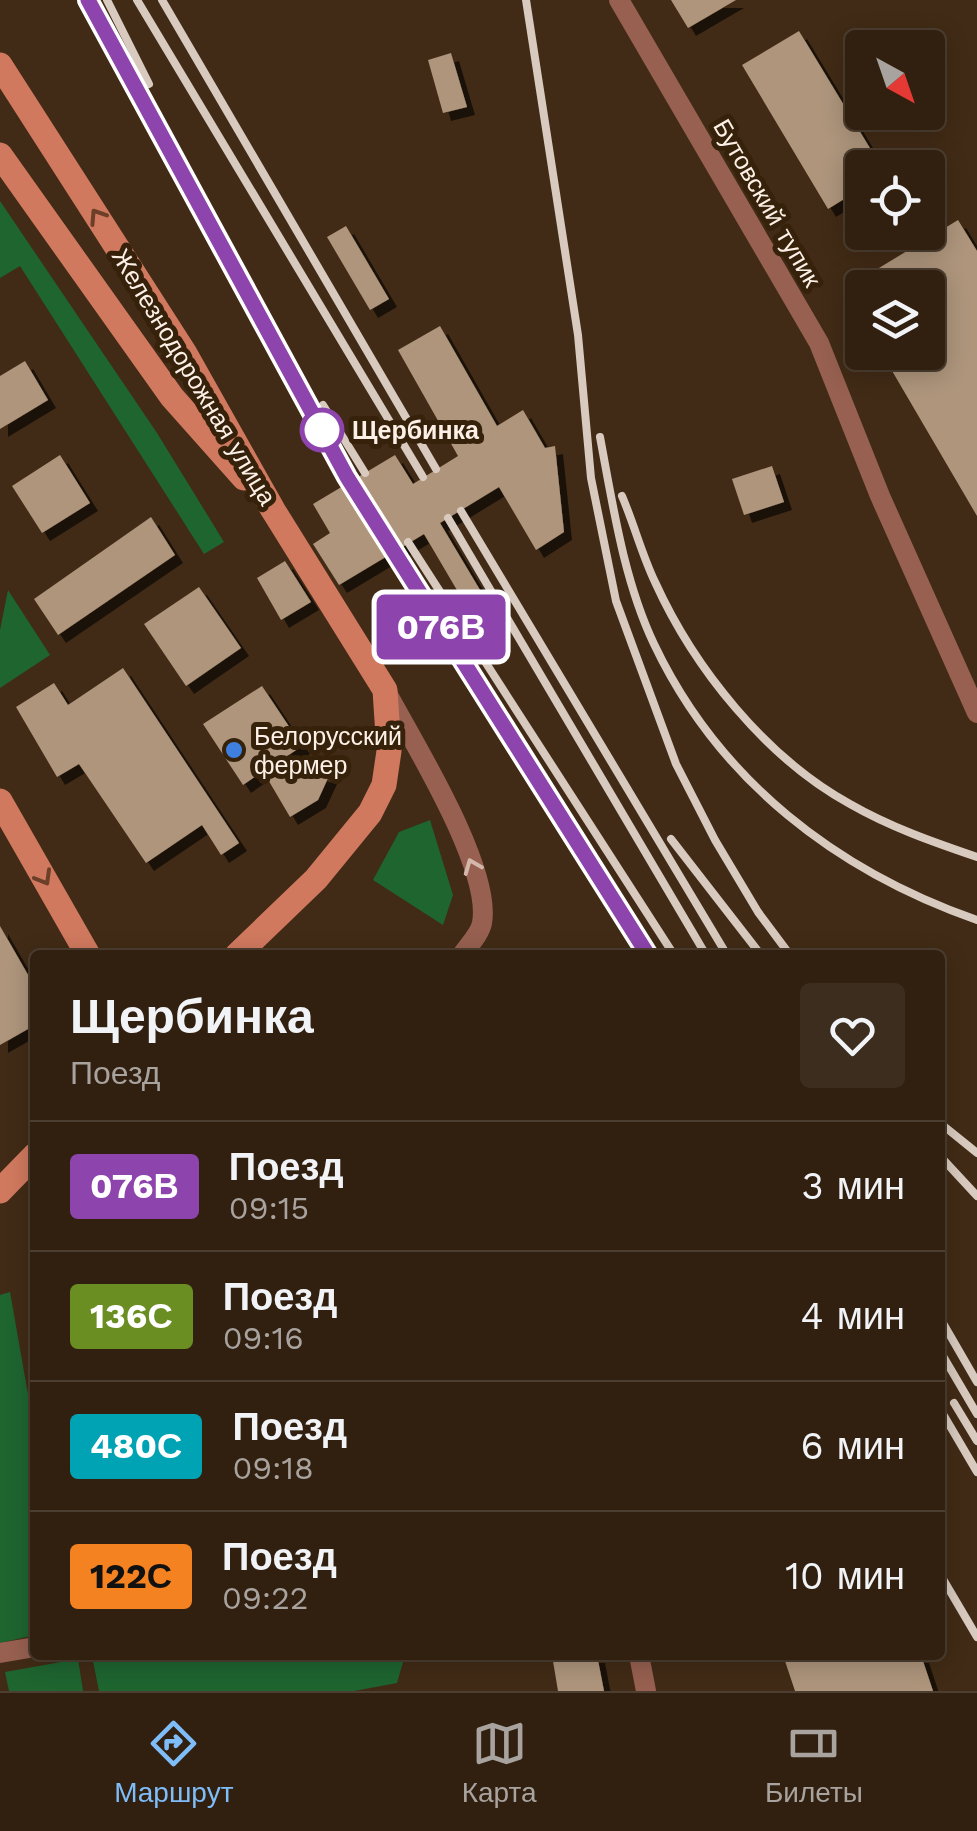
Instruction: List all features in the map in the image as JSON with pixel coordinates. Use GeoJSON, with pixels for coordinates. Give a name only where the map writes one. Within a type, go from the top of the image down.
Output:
{"type":"FeatureCollection","features":[{"type":"Feature","properties":{"kind":"main road","name":"Железнодорожная улица"},"geometry":{"type":"LineString","coordinates":[[0,65],[184,352],[273,510],[385,690]]}},
{"type":"Feature","properties":{"kind":"main road"},"geometry":{"type":"LineString","coordinates":[[0,156],[172,397],[273,510]]}},
{"type":"Feature","properties":{"kind":"main road"},"geometry":{"type":"LineString","coordinates":[[242,950],[316,879],[370,813],[384,785],[389,751],[385,690]]}},
{"type":"Feature","properties":{"kind":"main road"},"geometry":{"type":"LineString","coordinates":[[0,801],[85,950]]}},
{"type":"Feature","properties":{"kind":"main road"},"geometry":{"type":"LineString","coordinates":[[0,1192],[30,1160]]}},
{"type":"Feature","properties":{"kind":"street","name":"Бутовский тупик"},"geometry":{"type":"LineString","coordinates":[[619,0],[819,342],[880,496],[977,713]]}},
{"type":"Feature","properties":{"kind":"street"},"geometry":{"type":"LineString","coordinates":[[385,690],[447,804],[482,892],[482,926],[465,950]]}},
{"type":"Feature","properties":{"kind":"street"},"geometry":{"type":"LineString","coordinates":[[0,1653],[30,1647]]}},
{"type":"Feature","properties":{"kind":"street"},"geometry":{"type":"LineString","coordinates":[[640,1660],[646,1691]]}},
{"type":"Feature","properties":{"kind":"green space"},"geometry":{"type":"Polygon","coordinates":[[[0,201],[157,433],[224,542],[204,554],[20,266],[0,278],[0,201]]]}},
{"type":"Feature","properties":{"kind":"green space"},"geometry":{"type":"Polygon","coordinates":[[[8,590],[50,655],[0,688],[0,630],[8,590]]]}},
{"type":"Feature","properties":{"kind":"green space"},"geometry":{"type":"Polygon","coordinates":[[[430,820],[453,895],[443,925],[373,880],[399,832],[430,820]]]}},
{"type":"Feature","properties":{"kind":"green space"},"geometry":{"type":"Polygon","coordinates":[[[10,1292],[30,1406],[30,1636],[0,1643],[0,1295],[10,1292]]]}},
{"type":"Feature","properties":{"kind":"green space"},"geometry":{"type":"Polygon","coordinates":[[[78,1660],[83,1691],[9,1691],[5,1672],[78,1660]]]}},
{"type":"Feature","properties":{"kind":"green space"},"geometry":{"type":"Polygon","coordinates":[[[93,1660],[404,1660],[397,1683],[354,1691],[99,1691],[93,1660]]]}},
{"type":"Feature","properties":{"kind":"building"},"geometry":{"type":"Polygon","coordinates":[[[671,0],[736,0],[688,28],[671,0]]]}},
{"type":"Feature","properties":{"kind":"building"},"geometry":{"type":"Polygon","coordinates":[[[799,31],[845,107],[845,130],[859,130],[871,150],[845,150],[845,198],[828,209],[742,65],[799,31]]]}},
{"type":"Feature","properties":{"kind":"building"},"geometry":{"type":"Polygon","coordinates":[[[451,53],[467,107],[443,113],[428,60],[451,53]]]}},
{"type":"Feature","properties":{"kind":"building"},"geometry":{"type":"Polygon","coordinates":[[[958,220],[977,251],[977,516],[892,370],[945,370],[945,270],[876,270],[909,250],[945,250],[945,228],[958,220]]]}},
{"type":"Feature","properties":{"kind":"building"},"geometry":{"type":"Polygon","coordinates":[[[346,226],[389,299],[370,310],[327,237],[346,226]]]}},
{"type":"Feature","properties":{"kind":"building"},"geometry":{"type":"Polygon","coordinates":[[[440,326],[497,426],[523,410],[545,448],[555,446],[564,532],[536,550],[499,487],[440,523],[495,615],[478,626],[424,534],[339,585],[313,544],[330,533],[313,504],[395,455],[413,484],[458,456],[398,350],[440,326]]]}},
{"type":"Feature","properties":{"kind":"building"},"geometry":{"type":"Polygon","coordinates":[[[25,361],[48,400],[0,429],[0,376],[25,361]]]}},
{"type":"Feature","properties":{"kind":"building"},"geometry":{"type":"Polygon","coordinates":[[[60,455],[90,503],[42,533],[12,486],[60,455]]]}},
{"type":"Feature","properties":{"kind":"building"},"geometry":{"type":"Polygon","coordinates":[[[772,466],[784,502],[744,515],[732,479],[772,466]]]}},
{"type":"Feature","properties":{"kind":"building"},"geometry":{"type":"Polygon","coordinates":[[[151,517],[175,555],[58,635],[34,599],[151,517]]]}},
{"type":"Feature","properties":{"kind":"building"},"geometry":{"type":"Polygon","coordinates":[[[285,561],[311,602],[281,620],[257,578],[285,561]]]}},
{"type":"Feature","properties":{"kind":"building"},"geometry":{"type":"Polygon","coordinates":[[[199,587],[241,648],[186,686],[144,624],[199,587]]]}},
{"type":"Feature","properties":{"kind":"building"},"geometry":{"type":"Polygon","coordinates":[[[123,668],[239,843],[221,855],[202,825],[146,863],[79,764],[57,777],[16,707],[54,683],[68,705],[123,668]]]}},
{"type":"Feature","properties":{"kind":"building"},"geometry":{"type":"Polygon","coordinates":[[[262,686],[302,746],[277,763],[329,776],[318,800],[290,817],[263,771],[243,785],[203,724],[262,686]]]}},
{"type":"Feature","properties":{"kind":"building"},"geometry":{"type":"Polygon","coordinates":[[[0,926],[30,978],[30,1028],[0,1045],[0,926]]]}},
{"type":"Feature","properties":{"kind":"building"},"geometry":{"type":"Polygon","coordinates":[[[553,1660],[598,1660],[604,1691],[558,1691],[553,1660]]]}},
{"type":"Feature","properties":{"kind":"building"},"geometry":{"type":"Polygon","coordinates":[[[785,1660],[923,1660],[933,1691],[795,1691],[785,1660]]]}},
{"type":"Feature","properties":{"kind":"railway"},"geometry":{"type":"LineString","coordinates":[[88,0],[350,482]]}},
{"type":"Feature","properties":{"kind":"railway"},"geometry":{"type":"LineString","coordinates":[[107,0],[149,84]]}},
{"type":"Feature","properties":{"kind":"railway"},"geometry":{"type":"LineString","coordinates":[[137,0],[423,477]]}},
{"type":"Feature","properties":{"kind":"railway"},"geometry":{"type":"LineString","coordinates":[[162,0],[436,469]]}},
{"type":"Feature","properties":{"kind":"railway"},"geometry":{"type":"LineString","coordinates":[[526,0],[578,335],[591,478],[616,601],[676,764],[715,840],[758,912],[786,950]]}},
{"type":"Feature","properties":{"kind":"railway"},"geometry":{"type":"LineString","coordinates":[[323,405],[365,473]]}},
{"type":"Feature","properties":{"kind":"railway"},"geometry":{"type":"LineString","coordinates":[[600,437],[621,543],[644,620],[681,693],[712,738],[748,779],[830,847],[926,900],[977,920]]}},
{"type":"Feature","properties":{"kind":"railway"},"geometry":{"type":"LineString","coordinates":[[622,496],[650,572],[671,614],[712,678],[762,736],[819,785],[850,804],[896,827],[977,857]]}},
{"type":"Feature","properties":{"kind":"railway"},"geometry":{"type":"LineString","coordinates":[[461,511],[724,950]]}},
{"type":"Feature","properties":{"kind":"railway"},"geometry":{"type":"LineString","coordinates":[[448,518],[703,950]]}},
{"type":"Feature","properties":{"kind":"railway"},"geometry":{"type":"LineString","coordinates":[[408,542],[671,950]]}},
{"type":"Feature","properties":{"kind":"railway"},"geometry":{"type":"LineString","coordinates":[[394,551],[645,950]]}},
{"type":"Feature","properties":{"kind":"railway"},"geometry":{"type":"LineString","coordinates":[[671,839],[757,950]]}},
{"type":"Feature","properties":{"kind":"railway"},"geometry":{"type":"LineString","coordinates":[[945,1127],[977,1153]]}},
{"type":"Feature","properties":{"kind":"railway"},"geometry":{"type":"LineString","coordinates":[[945,1161],[977,1196]]}},
{"type":"Feature","properties":{"kind":"railway"},"geometry":{"type":"LineString","coordinates":[[945,1327],[977,1382]]}},
{"type":"Feature","properties":{"kind":"railway"},"geometry":{"type":"LineString","coordinates":[[945,1360],[977,1414]]}},
{"type":"Feature","properties":{"kind":"railway"},"geometry":{"type":"LineString","coordinates":[[954,1403],[977,1441]]}},
{"type":"Feature","properties":{"kind":"railway"},"geometry":{"type":"LineString","coordinates":[[945,1418],[977,1472]]}},
{"type":"Feature","properties":{"kind":"railway"},"geometry":{"type":"LineString","coordinates":[[945,1583],[977,1637]]}},
{"type":"Feature","properties":{"kind":"train","name":"076В"},"geometry":{"type":"LineString","coordinates":[[88,0],[347,477],[645,950]]}},
{"type":"Feature","properties":{"kind":"place","name":"Щербинка"},"geometry":{"type":"Point","coordinates":[322,430]}},
{"type":"Feature","properties":{"kind":"place","name":"Белорусский фермер"},"geometry":{"type":"Point","coordinates":[234,750]}}]}
